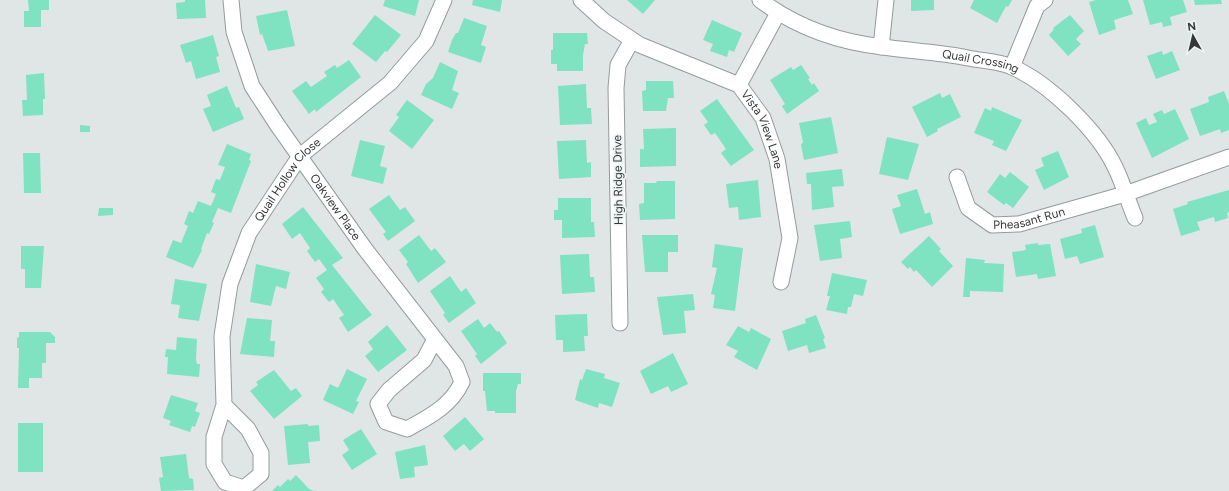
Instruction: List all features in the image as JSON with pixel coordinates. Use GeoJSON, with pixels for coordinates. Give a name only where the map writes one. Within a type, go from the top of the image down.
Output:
{"type":"FeatureCollection","features":[{"type":"Feature","properties":{"kind":"street","name":"Oakview Place"},"geometry":{"type":"LineString","coordinates":[[230,0],[234,32],[252,86],[365,249],[435,339],[456,366],[462,382],[456,396],[436,413],[407,429],[386,422],[378,404],[389,390],[424,360],[435,339]]}},
{"type":"Feature","properties":{"kind":"street","name":"Quail Hollow Close"},"geometry":{"type":"LineString","coordinates":[[224,405],[248,429],[261,453],[261,474],[244,488],[225,482],[214,464],[214,438],[224,405],[222,336],[230,284],[249,233],[300,156],[390,83],[426,41],[444,0]]}},
{"type":"Feature","properties":{"kind":"street","name":"Vista View Lane"},"geometry":{"type":"LineString","coordinates":[[582,0],[604,21],[640,45],[739,85],[763,118],[777,159],[790,238],[781,282]]}},
{"type":"Feature","properties":{"kind":"street","name":"Quail Crossing"},"geometry":{"type":"LineString","coordinates":[[760,0],[778,13],[822,34],[882,47],[953,55],[1012,66],[1049,90],[1074,112],[1099,140],[1115,166],[1134,218]]}},
{"type":"Feature","properties":{"kind":"street"},"geometry":{"type":"LineString","coordinates":[[882,47],[886,0]]}},
{"type":"Feature","properties":{"kind":"street"},"geometry":{"type":"LineString","coordinates":[[1012,66],[1037,6],[1045,0]]}},
{"type":"Feature","properties":{"kind":"street"},"geometry":{"type":"LineString","coordinates":[[739,85],[778,13]]}},
{"type":"Feature","properties":{"kind":"street","name":"High Ridge Drive"},"geometry":{"type":"LineString","coordinates":[[620,323],[616,88],[618,65],[632,40]]}},
{"type":"Feature","properties":{"kind":"street","name":"Pheasant Run"},"geometry":{"type":"LineString","coordinates":[[957,177],[968,208],[992,225],[1019,224],[1125,194],[1229,157]]}},
{"type":"Feature","properties":{"kind":"building"},"geometry":{"type":"Polygon","coordinates":[[[28,0],[49,0],[49,10],[41,10],[41,27],[24,27],[24,11],[29,11],[28,0]]]}},
{"type":"Feature","properties":{"kind":"building"},"geometry":{"type":"Polygon","coordinates":[[[185,0],[205,0],[206,18],[177,19],[176,3],[185,2],[185,0]]]}},
{"type":"Feature","properties":{"kind":"building"},"geometry":{"type":"Polygon","coordinates":[[[385,0],[419,0],[415,16],[383,6],[385,0]]]}},
{"type":"Feature","properties":{"kind":"building"},"geometry":{"type":"Polygon","coordinates":[[[473,0],[502,0],[500,12],[472,5],[473,0]]]}},
{"type":"Feature","properties":{"kind":"building"},"geometry":{"type":"Polygon","coordinates":[[[627,0],[655,0],[643,14],[627,0]]]}},
{"type":"Feature","properties":{"kind":"building"},"geometry":{"type":"Polygon","coordinates":[[[911,0],[934,0],[934,10],[911,11],[911,0]]]}},
{"type":"Feature","properties":{"kind":"building"},"geometry":{"type":"Polygon","coordinates":[[[974,0],[1012,0],[1008,7],[1006,6],[997,23],[970,8],[974,0]]]}},
{"type":"Feature","properties":{"kind":"building"},"geometry":{"type":"Polygon","coordinates":[[[1096,0],[1128,0],[1133,14],[1114,20],[1116,29],[1099,35],[1089,2],[1096,0]]]}},
{"type":"Feature","properties":{"kind":"building"},"geometry":{"type":"Polygon","coordinates":[[[1143,0],[1183,0],[1187,12],[1170,17],[1172,25],[1163,27],[1162,22],[1150,25],[1143,0]]]}},
{"type":"Feature","properties":{"kind":"building"},"geometry":{"type":"Polygon","coordinates":[[[1194,0],[1221,0],[1222,4],[1195,5],[1194,0]]]}},
{"type":"Feature","properties":{"kind":"building"},"geometry":{"type":"Polygon","coordinates":[[[287,10],[295,46],[268,51],[262,34],[260,35],[256,16],[287,10]]]}},
{"type":"Feature","properties":{"kind":"building"},"geometry":{"type":"Polygon","coordinates":[[[375,15],[401,35],[387,52],[385,51],[376,62],[352,44],[375,15]]]}},
{"type":"Feature","properties":{"kind":"building"},"geometry":{"type":"Polygon","coordinates":[[[1070,15],[1084,31],[1076,39],[1081,44],[1068,56],[1049,35],[1054,29],[1053,28],[1070,15]]]}},
{"type":"Feature","properties":{"kind":"building"},"geometry":{"type":"Polygon","coordinates":[[[464,18],[487,26],[481,45],[486,47],[481,63],[448,52],[452,40],[456,33],[458,33],[464,18]]]}},
{"type":"Feature","properties":{"kind":"building"},"geometry":{"type":"Polygon","coordinates":[[[712,20],[742,33],[734,52],[729,50],[727,57],[710,51],[713,44],[703,40],[712,20]]]}},
{"type":"Feature","properties":{"kind":"building"},"geometry":{"type":"Polygon","coordinates":[[[553,33],[587,33],[588,44],[585,44],[583,71],[557,71],[557,64],[551,64],[553,33]]]}},
{"type":"Feature","properties":{"kind":"building"},"geometry":{"type":"Polygon","coordinates":[[[213,35],[219,56],[216,57],[220,72],[196,79],[191,61],[186,63],[180,45],[213,35]]]}},
{"type":"Feature","properties":{"kind":"building"},"geometry":{"type":"Polygon","coordinates":[[[1162,51],[1163,55],[1172,51],[1180,70],[1156,79],[1147,56],[1162,51]]]}},
{"type":"Feature","properties":{"kind":"building"},"geometry":{"type":"Polygon","coordinates":[[[349,60],[361,77],[316,112],[315,109],[309,114],[292,91],[306,81],[311,87],[327,76],[324,72],[335,65],[337,68],[349,60]]]}},
{"type":"Feature","properties":{"kind":"building"},"geometry":{"type":"Polygon","coordinates":[[[440,62],[458,71],[452,90],[459,93],[452,109],[421,95],[426,84],[433,78],[440,62]]]}},
{"type":"Feature","properties":{"kind":"building"},"geometry":{"type":"Polygon","coordinates":[[[801,65],[810,78],[808,79],[812,85],[814,83],[819,91],[787,114],[782,106],[785,104],[770,80],[791,67],[793,70],[801,65]]]}},
{"type":"Feature","properties":{"kind":"building"},"geometry":{"type":"Polygon","coordinates":[[[44,73],[45,99],[43,99],[43,115],[23,116],[22,100],[27,100],[26,75],[44,73]]]}},
{"type":"Feature","properties":{"kind":"building"},"geometry":{"type":"Polygon","coordinates":[[[646,81],[673,81],[674,98],[668,98],[666,111],[643,111],[642,91],[646,90],[646,81]]]}},
{"type":"Feature","properties":{"kind":"building"},"geometry":{"type":"Polygon","coordinates":[[[586,84],[587,108],[591,108],[592,124],[560,125],[558,86],[586,84]]]}},
{"type":"Feature","properties":{"kind":"building"},"geometry":{"type":"Polygon","coordinates":[[[227,86],[236,108],[239,107],[244,119],[213,132],[203,109],[211,106],[207,95],[227,86]]]}},
{"type":"Feature","properties":{"kind":"building"},"geometry":{"type":"Polygon","coordinates":[[[1224,91],[1229,104],[1229,130],[1221,133],[1220,129],[1200,136],[1190,109],[1209,102],[1208,97],[1224,91]]]}},
{"type":"Feature","properties":{"kind":"building"},"geometry":{"type":"Polygon","coordinates":[[[940,93],[942,98],[950,94],[961,117],[937,129],[938,131],[927,137],[912,107],[940,93]]]}},
{"type":"Feature","properties":{"kind":"building"},"geometry":{"type":"Polygon","coordinates":[[[717,99],[754,150],[731,166],[721,153],[726,149],[715,133],[711,135],[704,125],[708,122],[700,111],[717,99]]]}},
{"type":"Feature","properties":{"kind":"building"},"geometry":{"type":"Polygon","coordinates":[[[407,100],[434,120],[412,149],[389,131],[399,117],[396,115],[407,100]]]}},
{"type":"Feature","properties":{"kind":"building"},"geometry":{"type":"Polygon","coordinates":[[[992,107],[1022,120],[1006,151],[992,145],[994,141],[974,133],[985,108],[991,111],[992,107]]]}},
{"type":"Feature","properties":{"kind":"building"},"geometry":{"type":"Polygon","coordinates":[[[1175,109],[1189,139],[1152,158],[1136,123],[1146,118],[1149,125],[1157,122],[1153,114],[1162,110],[1164,114],[1175,109]]]}},
{"type":"Feature","properties":{"kind":"building"},"geometry":{"type":"Polygon","coordinates":[[[831,117],[838,153],[804,160],[801,145],[803,142],[799,123],[831,117]]]}},
{"type":"Feature","properties":{"kind":"building"},"geometry":{"type":"Polygon","coordinates":[[[80,125],[90,126],[90,132],[80,132],[80,125]]]}},
{"type":"Feature","properties":{"kind":"building"},"geometry":{"type":"Polygon","coordinates":[[[676,128],[676,166],[640,167],[640,149],[644,149],[643,129],[676,128]]]}},
{"type":"Feature","properties":{"kind":"building"},"geometry":{"type":"Polygon","coordinates":[[[887,137],[919,144],[908,180],[879,174],[887,137]]]}},
{"type":"Feature","properties":{"kind":"building"},"geometry":{"type":"Polygon","coordinates":[[[360,140],[385,146],[380,166],[387,168],[383,184],[351,176],[360,140]]]}},
{"type":"Feature","properties":{"kind":"building"},"geometry":{"type":"Polygon","coordinates":[[[586,140],[587,163],[591,162],[591,177],[559,179],[557,141],[586,140]]]}},
{"type":"Feature","properties":{"kind":"building"},"geometry":{"type":"Polygon","coordinates":[[[227,144],[251,154],[249,160],[251,161],[231,213],[218,208],[212,222],[214,223],[209,234],[207,233],[201,249],[202,250],[193,268],[166,257],[173,240],[181,243],[188,226],[184,224],[189,211],[193,213],[198,201],[211,206],[216,194],[211,192],[216,179],[220,180],[225,167],[218,165],[227,144]]]}},
{"type":"Feature","properties":{"kind":"building"},"geometry":{"type":"Polygon","coordinates":[[[1058,151],[1069,177],[1044,190],[1035,170],[1044,166],[1041,158],[1058,151]]]}},
{"type":"Feature","properties":{"kind":"building"},"geometry":{"type":"Polygon","coordinates":[[[23,153],[40,153],[41,193],[24,193],[23,153]]]}},
{"type":"Feature","properties":{"kind":"building"},"geometry":{"type":"Polygon","coordinates":[[[842,169],[844,186],[832,187],[834,207],[812,210],[811,184],[807,184],[806,173],[842,169]]]}},
{"type":"Feature","properties":{"kind":"building"},"geometry":{"type":"Polygon","coordinates":[[[1010,172],[1029,187],[1013,208],[1006,203],[1004,205],[987,192],[1000,174],[1005,178],[1010,172]]]}},
{"type":"Feature","properties":{"kind":"building"},"geometry":{"type":"Polygon","coordinates":[[[758,180],[761,217],[739,220],[738,207],[729,208],[726,184],[758,180]]]}},
{"type":"Feature","properties":{"kind":"building"},"geometry":{"type":"Polygon","coordinates":[[[657,181],[675,181],[675,219],[640,220],[639,204],[644,203],[644,183],[656,183],[657,181]]]}},
{"type":"Feature","properties":{"kind":"building"},"geometry":{"type":"Polygon","coordinates":[[[917,189],[925,214],[930,212],[933,224],[900,234],[892,209],[901,206],[897,195],[917,189]]]}},
{"type":"Feature","properties":{"kind":"building"},"geometry":{"type":"Polygon","coordinates":[[[1229,190],[1228,218],[1215,222],[1214,217],[1197,222],[1200,230],[1181,236],[1173,209],[1188,204],[1187,202],[1229,190]]]}},
{"type":"Feature","properties":{"kind":"building"},"geometry":{"type":"Polygon","coordinates":[[[389,195],[400,210],[405,207],[415,221],[388,241],[383,234],[386,232],[369,209],[389,195]]]}},
{"type":"Feature","properties":{"kind":"building"},"geometry":{"type":"Polygon","coordinates":[[[558,198],[591,198],[591,222],[594,222],[595,237],[562,238],[562,220],[554,220],[554,210],[558,210],[558,198]]]}},
{"type":"Feature","properties":{"kind":"building"},"geometry":{"type":"Polygon","coordinates":[[[303,207],[343,258],[332,265],[372,315],[348,332],[339,318],[344,315],[333,299],[329,302],[321,292],[324,289],[316,278],[327,270],[319,259],[315,262],[307,251],[310,248],[300,233],[292,239],[282,224],[303,207]]]}},
{"type":"Feature","properties":{"kind":"building"},"geometry":{"type":"Polygon","coordinates":[[[99,208],[113,208],[113,215],[98,216],[99,208]]]}},
{"type":"Feature","properties":{"kind":"building"},"geometry":{"type":"Polygon","coordinates":[[[850,221],[852,237],[840,239],[842,258],[820,261],[814,225],[850,221]]]}},
{"type":"Feature","properties":{"kind":"building"},"geometry":{"type":"Polygon","coordinates":[[[1095,225],[1104,257],[1080,264],[1077,256],[1065,259],[1060,239],[1082,233],[1081,229],[1095,225]]]}},
{"type":"Feature","properties":{"kind":"building"},"geometry":{"type":"Polygon","coordinates":[[[419,235],[431,251],[435,248],[446,262],[418,283],[406,264],[408,262],[399,250],[419,235]]]}},
{"type":"Feature","properties":{"kind":"building"},"geometry":{"type":"Polygon","coordinates":[[[642,235],[678,235],[678,252],[668,252],[668,272],[645,272],[642,235]]]}},
{"type":"Feature","properties":{"kind":"building"},"geometry":{"type":"Polygon","coordinates":[[[929,236],[941,249],[939,251],[953,266],[932,287],[916,270],[914,272],[910,267],[908,269],[901,262],[929,236]]]}},
{"type":"Feature","properties":{"kind":"building"},"geometry":{"type":"Polygon","coordinates":[[[1038,243],[1038,245],[1050,244],[1056,276],[1038,279],[1037,274],[1016,277],[1012,252],[1026,250],[1025,245],[1038,243]]]}},
{"type":"Feature","properties":{"kind":"building"},"geometry":{"type":"Polygon","coordinates":[[[715,244],[743,248],[735,311],[713,308],[715,295],[711,294],[717,268],[712,267],[715,244]]]}},
{"type":"Feature","properties":{"kind":"building"},"geometry":{"type":"Polygon","coordinates":[[[21,246],[44,246],[41,288],[25,288],[25,269],[21,269],[21,246]]]}},
{"type":"Feature","properties":{"kind":"building"},"geometry":{"type":"Polygon","coordinates":[[[589,254],[590,277],[594,277],[595,292],[562,294],[560,255],[589,254]]]}},
{"type":"Feature","properties":{"kind":"building"},"geometry":{"type":"Polygon","coordinates":[[[966,258],[985,260],[984,263],[1004,264],[1003,292],[970,291],[970,297],[963,297],[966,258]]]}},
{"type":"Feature","properties":{"kind":"building"},"geometry":{"type":"Polygon","coordinates":[[[256,264],[290,272],[286,289],[276,286],[271,306],[250,302],[256,264]]]}},
{"type":"Feature","properties":{"kind":"building"},"geometry":{"type":"Polygon","coordinates":[[[832,273],[867,280],[863,296],[854,294],[851,307],[848,307],[847,314],[826,310],[830,296],[827,296],[832,273]]]}},
{"type":"Feature","properties":{"kind":"building"},"geometry":{"type":"Polygon","coordinates":[[[450,276],[461,292],[466,288],[476,303],[449,323],[443,315],[445,313],[430,291],[450,276]]]}},
{"type":"Feature","properties":{"kind":"building"},"geometry":{"type":"Polygon","coordinates":[[[175,279],[207,284],[199,321],[178,318],[180,305],[171,304],[175,279]]]}},
{"type":"Feature","properties":{"kind":"building"},"geometry":{"type":"Polygon","coordinates":[[[693,294],[695,310],[684,311],[686,333],[663,335],[657,297],[693,294]]]}},
{"type":"Feature","properties":{"kind":"building"},"geometry":{"type":"Polygon","coordinates":[[[587,314],[588,336],[584,336],[585,351],[563,352],[563,340],[556,340],[555,315],[587,314]]]}},
{"type":"Feature","properties":{"kind":"building"},"geometry":{"type":"Polygon","coordinates":[[[816,315],[825,338],[823,339],[826,348],[809,353],[807,345],[788,351],[782,331],[806,323],[805,319],[816,315]]]}},
{"type":"Feature","properties":{"kind":"building"},"geometry":{"type":"Polygon","coordinates":[[[247,318],[272,320],[270,341],[275,341],[274,357],[240,354],[247,318]]]}},
{"type":"Feature","properties":{"kind":"building"},"geometry":{"type":"Polygon","coordinates":[[[478,319],[484,328],[490,323],[497,332],[499,331],[507,343],[481,364],[475,356],[477,354],[461,331],[478,319]]]}},
{"type":"Feature","properties":{"kind":"building"},"geometry":{"type":"Polygon","coordinates":[[[387,325],[407,350],[378,372],[365,356],[373,349],[368,342],[387,325]]]}},
{"type":"Feature","properties":{"kind":"building"},"geometry":{"type":"Polygon","coordinates":[[[738,326],[749,332],[751,328],[771,339],[757,370],[734,357],[738,351],[726,345],[738,326]]]}},
{"type":"Feature","properties":{"kind":"building"},"geometry":{"type":"Polygon","coordinates":[[[19,332],[50,332],[55,337],[55,343],[46,343],[46,363],[42,363],[42,378],[29,378],[29,388],[18,388],[19,348],[17,348],[17,338],[19,337],[19,332]]]}},
{"type":"Feature","properties":{"kind":"building"},"geometry":{"type":"Polygon","coordinates":[[[177,337],[197,339],[196,359],[197,364],[200,364],[199,377],[167,374],[168,357],[165,357],[166,349],[176,350],[177,337]]]}},
{"type":"Feature","properties":{"kind":"building"},"geometry":{"type":"Polygon","coordinates":[[[673,353],[688,384],[671,392],[668,386],[651,394],[640,371],[673,353]]]}},
{"type":"Feature","properties":{"kind":"building"},"geometry":{"type":"Polygon","coordinates":[[[347,369],[367,379],[356,401],[359,402],[353,414],[323,400],[330,384],[338,388],[347,369]]]}},
{"type":"Feature","properties":{"kind":"building"},"geometry":{"type":"Polygon","coordinates":[[[586,369],[605,374],[604,378],[620,383],[612,407],[599,403],[598,408],[575,400],[580,379],[582,380],[586,369]]]}},
{"type":"Feature","properties":{"kind":"building"},"geometry":{"type":"Polygon","coordinates":[[[274,370],[291,391],[296,388],[302,396],[274,419],[250,391],[258,385],[256,382],[274,370]]]}},
{"type":"Feature","properties":{"kind":"building"},"geometry":{"type":"Polygon","coordinates":[[[483,373],[521,373],[521,384],[518,384],[516,391],[516,413],[495,413],[495,411],[487,411],[485,391],[483,391],[483,373]]]}},
{"type":"Feature","properties":{"kind":"building"},"geometry":{"type":"Polygon","coordinates":[[[171,395],[198,403],[195,411],[200,413],[195,427],[192,426],[190,432],[169,425],[171,421],[163,418],[171,395]]]}},
{"type":"Feature","properties":{"kind":"building"},"geometry":{"type":"Polygon","coordinates":[[[465,417],[484,439],[470,451],[464,444],[455,451],[443,436],[465,417]]]}},
{"type":"Feature","properties":{"kind":"building"},"geometry":{"type":"Polygon","coordinates":[[[18,423],[43,423],[43,472],[18,472],[18,423]]]}},
{"type":"Feature","properties":{"kind":"building"},"geometry":{"type":"Polygon","coordinates":[[[308,424],[308,426],[319,425],[320,441],[308,442],[310,463],[288,465],[284,426],[308,424]]]}},
{"type":"Feature","properties":{"kind":"building"},"geometry":{"type":"Polygon","coordinates":[[[361,429],[377,454],[352,470],[342,455],[349,450],[343,440],[361,429]]]}},
{"type":"Feature","properties":{"kind":"building"},"geometry":{"type":"Polygon","coordinates":[[[425,445],[428,465],[414,467],[415,477],[400,479],[395,452],[425,445]]]}},
{"type":"Feature","properties":{"kind":"building"},"geometry":{"type":"Polygon","coordinates":[[[186,454],[189,478],[193,479],[194,490],[161,491],[159,478],[163,477],[160,457],[186,454]]]}},
{"type":"Feature","properties":{"kind":"building"},"geometry":{"type":"Polygon","coordinates":[[[296,475],[309,489],[314,491],[272,491],[278,485],[280,487],[288,479],[290,481],[296,475]]]}}]}
